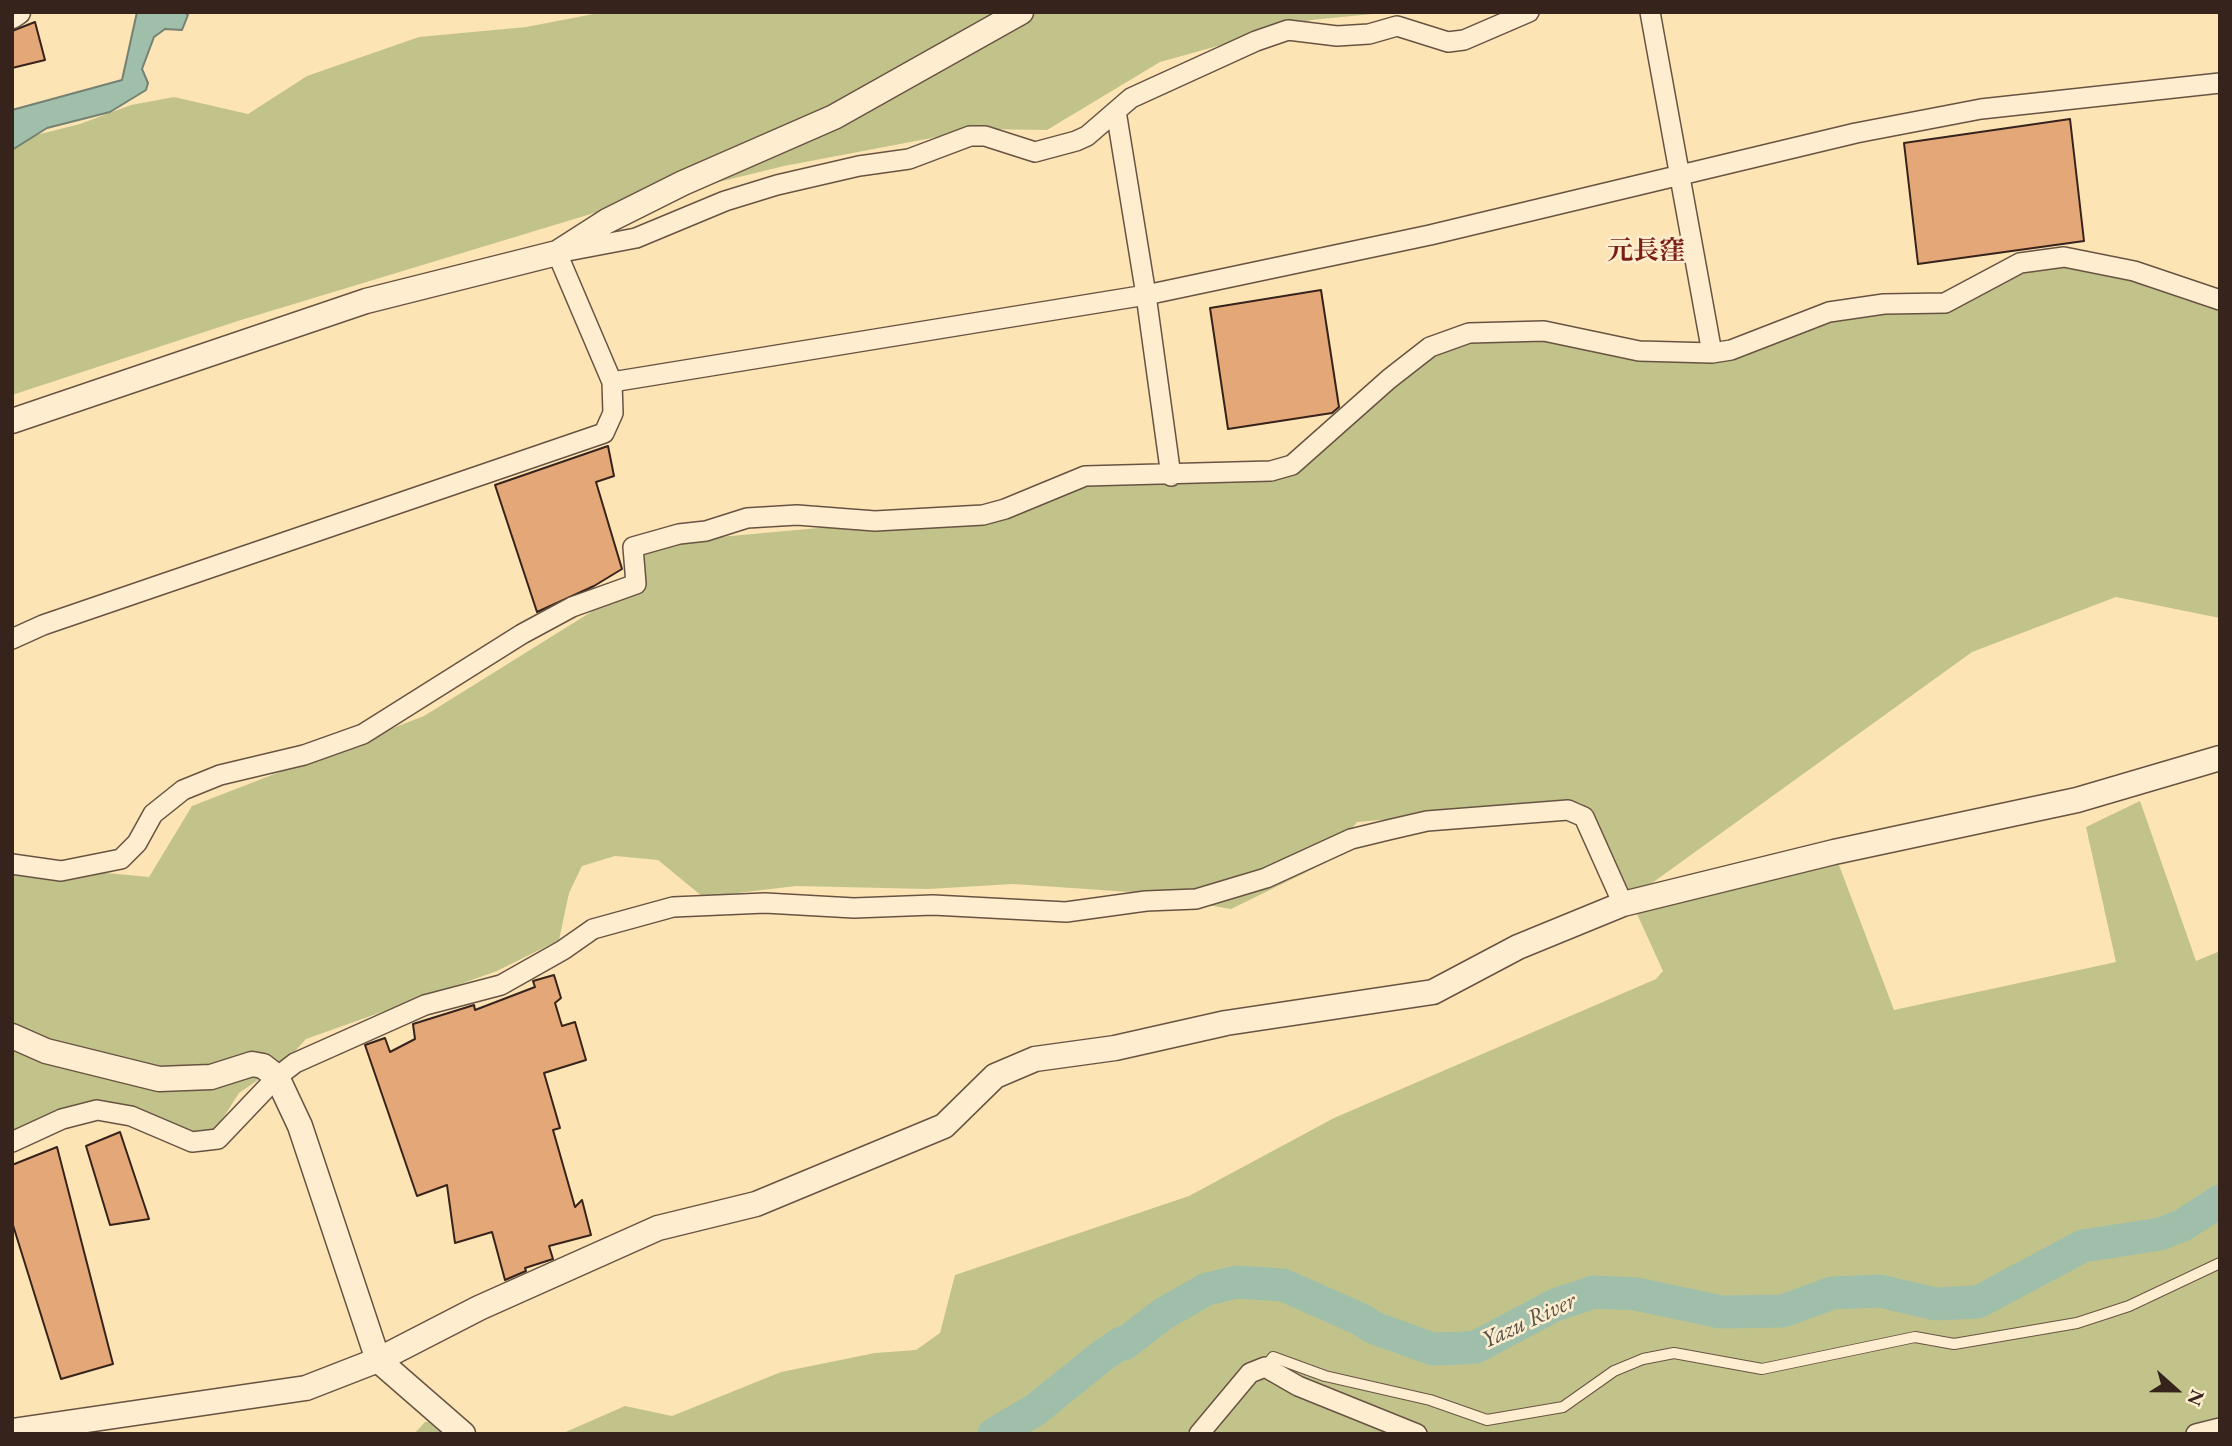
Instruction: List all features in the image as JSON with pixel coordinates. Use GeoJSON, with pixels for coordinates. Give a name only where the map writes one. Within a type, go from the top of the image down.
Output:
{"type":"FeatureCollection","features":[{"type":"Feature","properties":{"kind":"street"},"geometry":{"type":"LineString","coordinates":[[12,16],[18,12]]}},
{"type":"Feature","properties":{"kind":"street"},"geometry":{"type":"LineString","coordinates":[[557,253],[607,220],[683,183],[834,117],[1021,12]]}},
{"type":"Feature","properties":{"kind":"street"},"geometry":{"type":"LineString","coordinates":[[12,421],[366,301],[557,253],[636,238],[725,201],[777,185],[859,166],[909,159],[970,136],[985,136],[1041,152],[1087,136],[1131,98],[1256,41],[1288,30],[1337,36],[1369,34],[1397,26],[1448,42],[1464,40],[1529,12]]}},
{"type":"Feature","properties":{"kind":"street"},"geometry":{"type":"LineString","coordinates":[[1650,12],[1712,353]]}},
{"type":"Feature","properties":{"kind":"street"},"geometry":{"type":"LineString","coordinates":[[612,382],[1146,295],[1335,256],[1856,133],[1982,109],[2220,83]]}},
{"type":"Feature","properties":{"kind":"street"},"geometry":{"type":"LineString","coordinates":[[1115,111],[1146,295],[1171,476]]}},
{"type":"Feature","properties":{"kind":"street"},"geometry":{"type":"LineString","coordinates":[[12,639],[56,621],[604,433],[613,413],[612,382],[557,253]]}},
{"type":"Feature","properties":{"kind":"street"},"geometry":{"type":"LineString","coordinates":[[12,864],[61,871],[121,859],[137,843],[153,814],[183,790],[220,775],[304,755],[363,734],[522,634],[572,607],[636,584],[633,547],[679,534],[706,531],[747,518],[797,514],[875,521],[983,515],[1005,509],[1085,476],[1171,476],[1239,470],[1271,471],[1292,465],[1389,379],[1430,347],[1469,333],[1544,331],[1639,351],[1712,353],[1731,350],[1829,312],[1884,304],[1945,303],[2020,263],[2064,257],[2134,271],[2220,300]]}},
{"type":"Feature","properties":{"kind":"street"},"geometry":{"type":"LineString","coordinates":[[12,1431],[306,1388],[378,1360],[479,1307],[658,1228],[756,1204],[944,1126],[995,1076],[1035,1059],[1115,1048],[1226,1023],[1433,992],[1518,947],[1623,904],[1847,849],[2077,800],[2220,758]]}},
{"type":"Feature","properties":{"kind":"street"},"geometry":{"type":"LineString","coordinates":[[12,1142],[62,1119],[97,1110],[131,1116],[182,1139],[204,1143],[218,1139],[277,1077],[295,1063],[425,1005],[501,985],[563,950],[593,929],[673,906],[765,903],[854,908],[933,905],[1066,912],[1146,901],[1196,899],[1266,878],[1351,839],[1388,830],[1427,821],[1568,810],[1584,817],[1623,904]]}},
{"type":"Feature","properties":{"kind":"street"},"geometry":{"type":"LineString","coordinates":[[12,1036],[46,1051],[159,1079],[211,1077],[252,1064],[263,1066],[277,1077],[300,1126],[378,1360],[463,1434]]}},
{"type":"Feature","properties":{"kind":"street"},"geometry":{"type":"LineString","coordinates":[[1199,1434],[1251,1373],[1265,1367],[1298,1386],[1417,1434]]}},
{"type":"Feature","properties":{"kind":"street"},"geometry":{"type":"LineString","coordinates":[[2196,1434],[2220,1428]]}},
{"type":"Feature","properties":{"kind":"lane"},"geometry":{"type":"LineString","coordinates":[[1265,1367],[1273,1357],[1325,1376],[1430,1400],[1487,1420],[1563,1407],[1614,1371],[1643,1359],[1674,1353],[1762,1369],[1915,1337],[1954,1344],[2077,1322],[2129,1306],[2220,1263]]}},
{"type":"Feature","properties":{"kind":"green space"},"geometry":{"type":"Polygon","coordinates":[[[604,12],[1393,12],[1311,20],[1160,62],[1047,130],[979,129],[784,166],[604,210],[241,320],[12,395],[12,141],[80,124],[131,105],[174,97],[248,114],[307,76],[419,37],[526,27],[604,12]]]}},
{"type":"Feature","properties":{"kind":"green space"},"geometry":{"type":"Polygon","coordinates":[[[2031,262],[2125,269],[2220,300],[2220,618],[2116,597],[1972,652],[1623,904],[1581,803],[1357,822],[1325,863],[1231,909],[1130,892],[1013,884],[928,889],[796,886],[703,897],[658,860],[615,856],[582,866],[569,893],[559,940],[497,971],[306,1039],[287,1060],[239,1093],[211,1137],[105,1106],[12,1132],[12,864],[149,877],[192,806],[424,716],[636,584],[643,544],[928,518],[1082,482],[1272,476],[1389,379],[1469,333],[1712,353],[1845,310],[1945,303],[2031,262]]]}},
{"type":"Feature","properties":{"kind":"green space"},"geometry":{"type":"Polygon","coordinates":[[[2140,801],[2196,961],[2220,951],[2220,1434],[561,1434],[625,1406],[672,1416],[781,1372],[875,1353],[916,1350],[940,1333],[955,1275],[1189,1196],[1334,1118],[1656,979],[1663,971],[1632,903],[1834,852],[1894,1010],[2116,962],[2086,827],[2140,801]]]}},
{"type":"Feature","properties":{"kind":"green space"},"geometry":{"type":"Polygon","coordinates":[[[435,1421],[462,1434],[414,1434],[425,1422],[435,1421]]]}},
{"type":"Feature","properties":{"kind":"shaded area"},"geometry":{"type":"Polygon","coordinates":[[[137,12],[184,12],[188,15],[182,30],[165,29],[154,37],[142,69],[148,83],[146,90],[110,112],[47,128],[12,150],[12,110],[122,80],[137,12]]]}},
{"type":"Feature","properties":{"kind":"building"},"geometry":{"type":"Polygon","coordinates":[[[35,22],[45,60],[12,68],[12,31],[35,22]]]}},
{"type":"Feature","properties":{"kind":"building"},"geometry":{"type":"Polygon","coordinates":[[[2070,119],[2084,241],[1918,264],[1904,143],[2070,119]]]}},
{"type":"Feature","properties":{"kind":"building"},"geometry":{"type":"Polygon","coordinates":[[[1321,290],[1339,407],[1332,413],[1228,429],[1210,308],[1321,290]]]}},
{"type":"Feature","properties":{"kind":"building"},"geometry":{"type":"Polygon","coordinates":[[[608,446],[614,476],[596,482],[622,569],[594,586],[537,612],[495,485],[608,446]]]}},
{"type":"Feature","properties":{"kind":"building"},"geometry":{"type":"Polygon","coordinates":[[[554,975],[561,998],[555,1003],[562,1026],[575,1022],[586,1060],[544,1073],[560,1128],[553,1130],[575,1207],[582,1200],[591,1235],[549,1246],[553,1259],[525,1268],[526,1271],[505,1280],[492,1232],[455,1243],[447,1185],[417,1196],[365,1045],[385,1038],[390,1052],[415,1039],[413,1024],[474,1005],[475,1010],[535,987],[533,981],[554,975]]]}},
{"type":"Feature","properties":{"kind":"building"},"geometry":{"type":"Polygon","coordinates":[[[120,1132],[149,1219],[110,1225],[86,1146],[120,1132]]]}},
{"type":"Feature","properties":{"kind":"building"},"geometry":{"type":"Polygon","coordinates":[[[57,1147],[113,1364],[61,1379],[12,1222],[12,1165],[57,1147]]]}},
{"type":"Feature","properties":{"kind":"waterway","name":"Yazu River"},"geometry":{"type":"LineString","coordinates":[[994,1434],[1035,1410],[1102,1356],[1121,1343],[1124,1344],[1163,1314],[1207,1289],[1237,1282],[1283,1285],[1362,1320],[1374,1328],[1433,1349],[1464,1348],[1476,1347],[1555,1305],[1594,1292],[1636,1294],[1721,1312],[1783,1311],[1832,1293],[1880,1291],[1935,1304],[1978,1302],[2083,1246],[2160,1234],[2183,1225],[2220,1201]]}},
{"type":"Feature","properties":{"kind":"district","name":"元長窪"},"geometry":{"type":"Point","coordinates":[1646,252]}}]}
